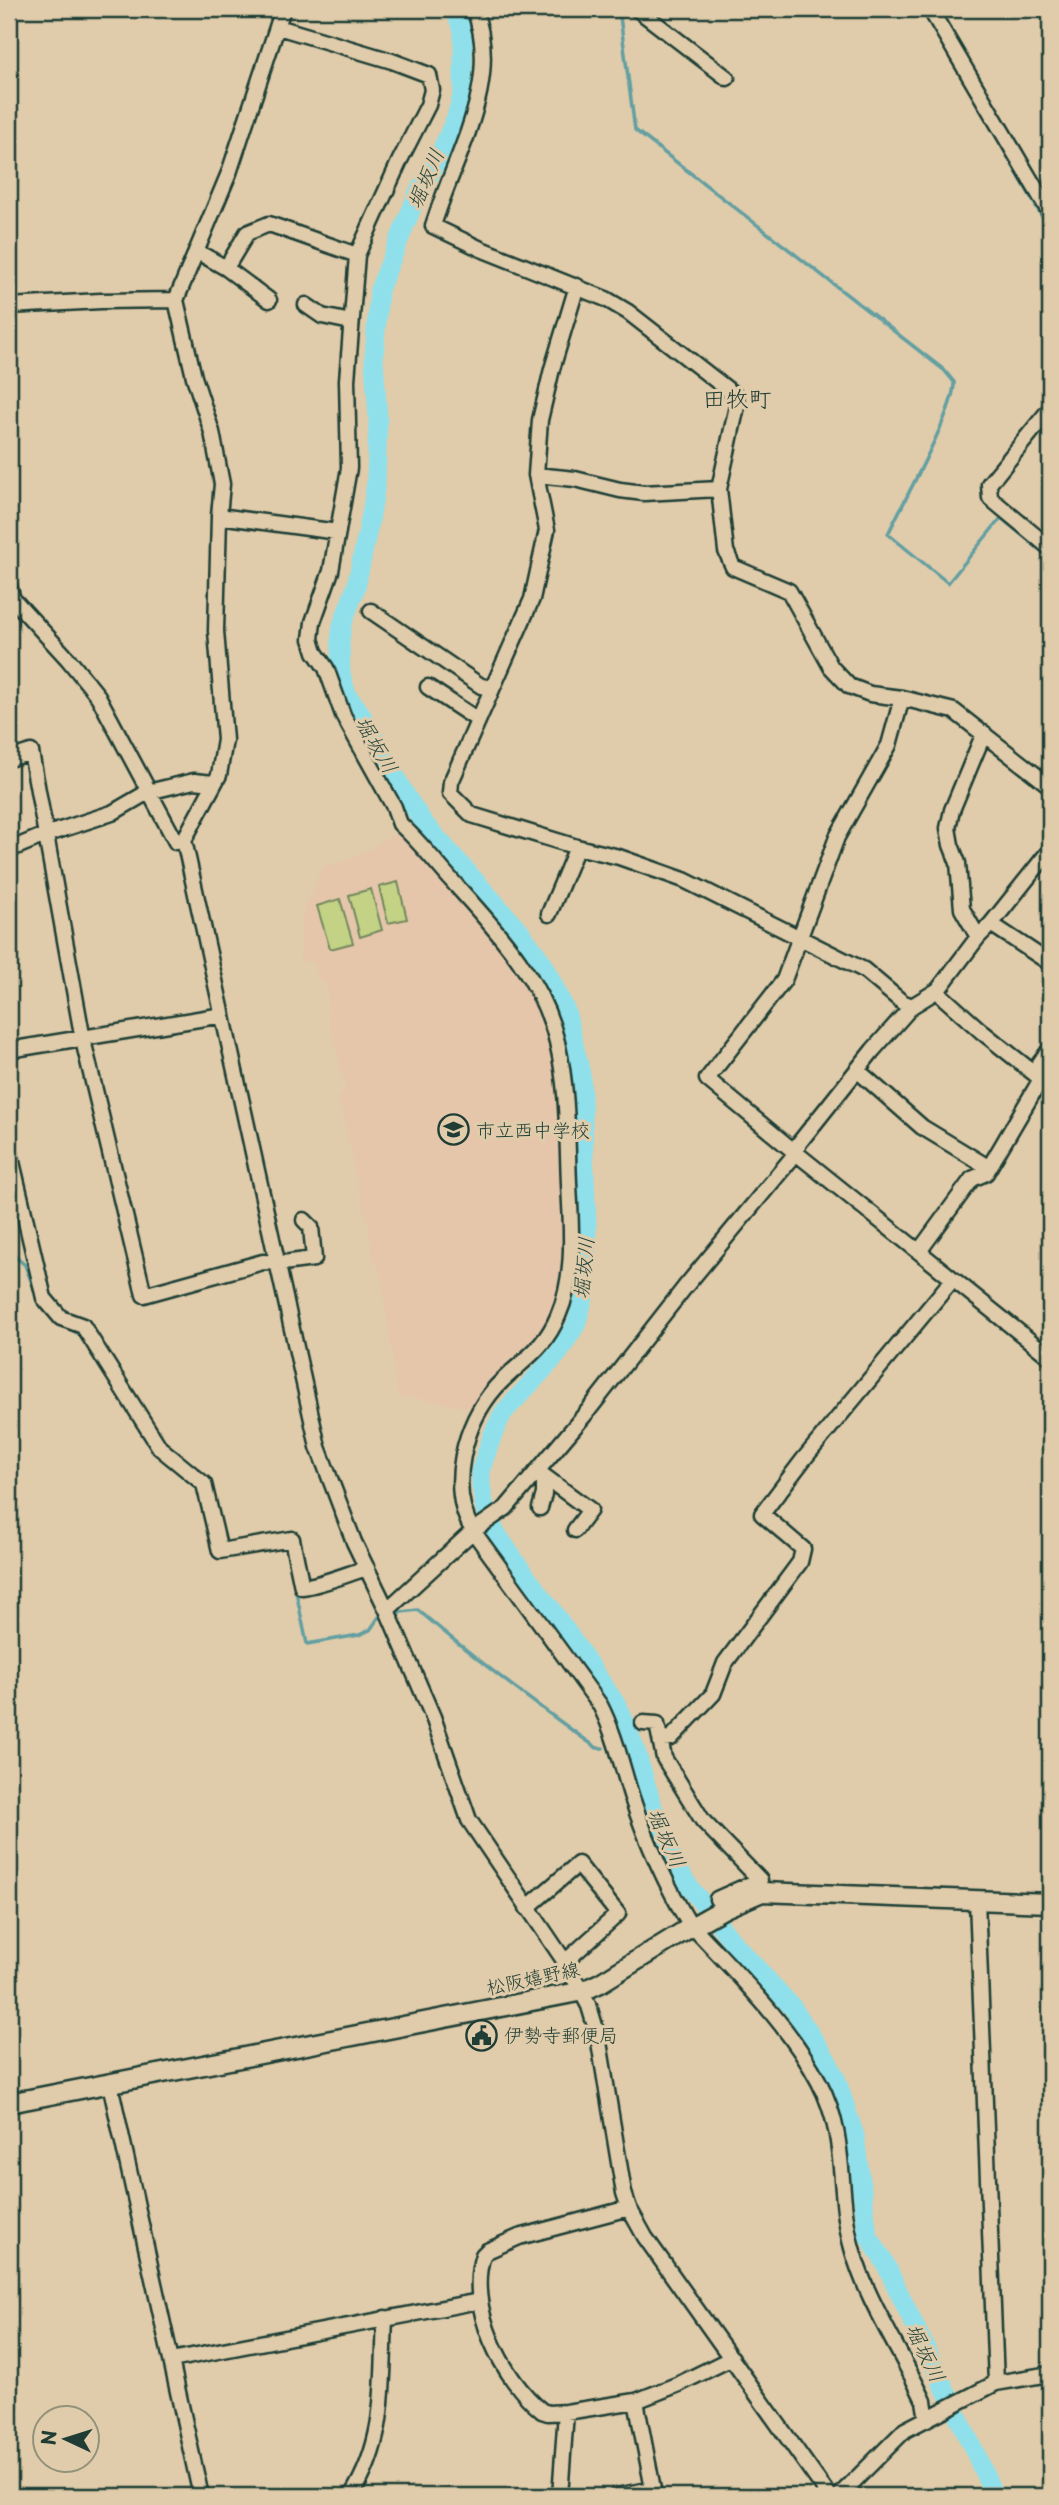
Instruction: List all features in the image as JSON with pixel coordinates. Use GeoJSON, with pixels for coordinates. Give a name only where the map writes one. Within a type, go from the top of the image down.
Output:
{"type":"FeatureCollection","features":[{"type":"Feature","properties":{"kind":"main road","name":"松阪嬉野線"},"geometry":{"type":"LineString","coordinates":[[9,2103],[583,1991],[725,1908],[762,1892],[1050,1903]]}},
{"type":"Feature","properties":{"kind":"street"},"geometry":{"type":"LineString","coordinates":[[284,9],[229,173],[176,300],[194,377],[212,432],[222,484],[216,631],[225,740],[219,775],[184,840],[318,1447],[354,1542],[433,1717],[469,1820],[583,1991],[598,2036],[619,2170],[629,2208],[645,2237],[829,2496]]}},
{"type":"Feature","properties":{"kind":"street"},"geometry":{"type":"LineString","coordinates":[[474,9],[483,46],[481,89],[433,226],[606,299],[628,312],[736,396],[737,406],[719,489],[726,551],[733,567],[789,592],[831,667],[843,681],[863,693],[902,698],[954,711],[1050,786]]}},
{"type":"Feature","properties":{"kind":"street"},"geometry":{"type":"LineString","coordinates":[[637,9],[727,78]]}},
{"type":"Feature","properties":{"kind":"street"},"geometry":{"type":"LineString","coordinates":[[930,9],[1050,213]]}},
{"type":"Feature","properties":{"kind":"street"},"geometry":{"type":"LineString","coordinates":[[278,27],[392,61],[429,75],[432,90],[428,104],[357,255],[347,380],[349,468],[331,571],[313,622],[311,639],[315,652],[326,668],[343,715],[394,807],[400,824],[485,918],[534,983],[553,1028],[565,1085],[571,1226],[567,1284],[551,1332],[529,1359],[496,1388],[474,1424],[464,1456],[460,1485],[464,1512],[605,1714],[643,1830],[670,1893],[691,1927],[757,1996],[819,2081],[836,2122],[845,2212],[856,2260],[930,2417]]}},
{"type":"Feature","properties":{"kind":"street"},"geometry":{"type":"LineString","coordinates":[[226,268],[247,233],[269,223],[357,255]]}},
{"type":"Feature","properties":{"kind":"street"},"geometry":{"type":"LineString","coordinates":[[197,251],[226,268],[269,300]]}},
{"type":"Feature","properties":{"kind":"street"},"geometry":{"type":"LineString","coordinates":[[577,286],[542,406],[537,475],[547,530],[532,599],[451,782],[450,793],[472,815],[576,847],[620,857],[684,880],[864,970],[902,1002],[912,1006]]}},
{"type":"Feature","properties":{"kind":"street"},"geometry":{"type":"LineString","coordinates":[[9,306],[176,300]]}},
{"type":"Feature","properties":{"kind":"street"},"geometry":{"type":"LineString","coordinates":[[306,305],[322,316],[351,322]]}},
{"type":"Feature","properties":{"kind":"street"},"geometry":{"type":"LineString","coordinates":[[1050,410],[989,484],[990,498],[1050,548]]}},
{"type":"Feature","properties":{"kind":"street"},"geometry":{"type":"LineString","coordinates":[[537,475],[644,492],[719,489]]}},
{"type":"Feature","properties":{"kind":"street"},"geometry":{"type":"LineString","coordinates":[[219,516],[338,532]]}},
{"type":"Feature","properties":{"kind":"street"},"geometry":{"type":"LineString","coordinates":[[10,595],[98,696],[176,842],[184,840]]}},
{"type":"Feature","properties":{"kind":"street"},"geometry":{"type":"LineString","coordinates":[[371,611],[481,686],[492,688]]}},
{"type":"Feature","properties":{"kind":"street"},"geometry":{"type":"LineString","coordinates":[[428,687],[478,720]]}},
{"type":"Feature","properties":{"kind":"street"},"geometry":{"type":"LineString","coordinates":[[902,698],[889,745],[844,821],[784,980],[707,1079],[953,1279],[1048,1351]]}},
{"type":"Feature","properties":{"kind":"street"},"geometry":{"type":"LineString","coordinates":[[978,937],[962,909],[958,863],[948,828],[952,810],[984,733]]}},
{"type":"Feature","properties":{"kind":"street"},"geometry":{"type":"LineString","coordinates":[[9,759],[31,752],[83,1040],[144,1295],[263,1262],[314,1259],[310,1227],[304,1220]]}},
{"type":"Feature","properties":{"kind":"street"},"geometry":{"type":"LineString","coordinates":[[9,850],[112,813],[148,792],[194,781],[215,783]]}},
{"type":"Feature","properties":{"kind":"street"},"geometry":{"type":"LineString","coordinates":[[549,915],[576,847]]}},
{"type":"Feature","properties":{"kind":"street"},"geometry":{"type":"LineString","coordinates":[[388,1614],[475,1529],[506,1508],[541,1474],[685,1287],[796,1153],[799,1143],[857,1070],[912,1006],[938,990],[1050,850]]}},
{"type":"Feature","properties":{"kind":"street"},"geometry":{"type":"LineString","coordinates":[[991,925],[1050,963]]}},
{"type":"Feature","properties":{"kind":"street"},"geometry":{"type":"LineString","coordinates":[[938,990],[981,1031],[1042,1078]]}},
{"type":"Feature","properties":{"kind":"street"},"geometry":{"type":"LineString","coordinates":[[9,1051],[223,1015]]}},
{"type":"Feature","properties":{"kind":"street"},"geometry":{"type":"LineString","coordinates":[[920,1250],[972,1179],[986,1173],[1042,1078],[1050,1049]]}},
{"type":"Feature","properties":{"kind":"street"},"geometry":{"type":"LineString","coordinates":[[857,1070],[922,1127],[983,1164],[986,1173]]}},
{"type":"Feature","properties":{"kind":"street"},"geometry":{"type":"LineString","coordinates":[[9,1149],[44,1298],[61,1318],[83,1326],[160,1448],[204,1484],[220,1551],[292,1539],[302,1587],[313,1586],[321,1581],[367,1568]]}},
{"type":"Feature","properties":{"kind":"street"},"geometry":{"type":"LineString","coordinates":[[660,1739],[671,1738],[713,1694],[725,1663],[800,1562],[803,1549],[762,1514],[803,1460],[953,1279]]}},
{"type":"Feature","properties":{"kind":"street"},"geometry":{"type":"LineString","coordinates":[[540,1508],[544,1494],[541,1474]]}},
{"type":"Feature","properties":{"kind":"street"},"geometry":{"type":"LineString","coordinates":[[541,1474],[590,1510],[575,1530]]}},
{"type":"Feature","properties":{"kind":"street"},"geometry":{"type":"LineString","coordinates":[[643,1723],[657,1724],[664,1758],[703,1821],[760,1880],[716,1899],[725,1908]]}},
{"type":"Feature","properties":{"kind":"street"},"geometry":{"type":"LineString","coordinates":[[527,1908],[578,1864],[618,1914],[565,1962]]}},
{"type":"Feature","properties":{"kind":"street"},"geometry":{"type":"LineString","coordinates":[[977,1900],[996,2383]]}},
{"type":"Feature","properties":{"kind":"street"},"geometry":{"type":"LineString","coordinates":[[110,2084],[201,2496]]}},
{"type":"Feature","properties":{"kind":"street"},"geometry":{"type":"LineString","coordinates":[[629,2208],[519,2237],[487,2251],[482,2260],[479,2301],[492,2340],[511,2376],[542,2411],[566,2413],[636,2401],[732,2358]]}},
{"type":"Feature","properties":{"kind":"street"},"geometry":{"type":"LineString","coordinates":[[171,2360],[479,2301]]}},
{"type":"Feature","properties":{"kind":"street"},"geometry":{"type":"LineString","coordinates":[[351,2496],[374,2452],[381,2416],[385,2318]]}},
{"type":"Feature","properties":{"kind":"street"},"geometry":{"type":"LineString","coordinates":[[839,2496],[905,2430],[996,2383],[1050,2374]]}},
{"type":"Feature","properties":{"kind":"street"},"geometry":{"type":"LineString","coordinates":[[616,2496],[653,2489],[636,2401]]}},
{"type":"Feature","properties":{"kind":"street"},"geometry":{"type":"LineString","coordinates":[[560,2496],[566,2413]]}},
{"type":"Feature","properties":{"kind":"shaded area","name":"市立西中学校"},"geometry":{"type":"Polygon","coordinates":[[[394,834],[401,835],[460,899],[509,959],[533,997],[550,1039],[562,1185],[563,1261],[550,1315],[541,1333],[508,1367],[492,1378],[470,1408],[398,1397],[381,1275],[372,1255],[367,1214],[364,1213],[339,1098],[345,1087],[328,1017],[327,986],[318,978],[314,962],[300,961],[301,919],[321,870],[326,864],[335,864],[362,854],[394,834]]]}},
{"type":"Feature","properties":{"kind":"green space"},"geometry":{"type":"Polygon","coordinates":[[[398,882],[407,919],[388,923],[379,887],[398,882]]]}},
{"type":"Feature","properties":{"kind":"green space"},"geometry":{"type":"Polygon","coordinates":[[[371,889],[382,930],[360,937],[349,895],[371,889]]]}},
{"type":"Feature","properties":{"kind":"green space"},"geometry":{"type":"Polygon","coordinates":[[[340,899],[353,943],[330,949],[317,906],[340,899]]]}},
{"type":"Feature","properties":{"kind":"waterway","name":"堀坂川"},"geometry":{"type":"LineString","coordinates":[[454,9],[463,30],[463,92],[456,117],[435,165],[418,193],[379,290],[374,358],[378,419],[376,483],[356,587],[342,625],[340,642],[341,674],[347,695],[358,709],[408,799],[424,823],[520,931],[543,963],[566,1011],[581,1074],[587,1227],[584,1297],[576,1325],[558,1354],[503,1413],[493,1434],[481,1469],[485,1509],[495,1531],[619,1708],[635,1748],[657,1820],[670,1853],[686,1882],[732,1941],[793,2008],[827,2060],[836,2078],[855,2136],[868,2235],[884,2261],[994,2496]]}},
{"type":"Feature","properties":{"kind":"waterway"},"geometry":{"type":"LineString","coordinates":[[619,9],[635,130],[944,370],[954,382],[952,395],[937,434],[888,534],[948,583],[1001,518],[1050,558]]}},
{"type":"Feature","properties":{"kind":"waterway"},"geometry":{"type":"LineString","coordinates":[[921,9],[928,20]]}},
{"type":"Feature","properties":{"kind":"waterway"},"geometry":{"type":"LineString","coordinates":[[975,99],[1050,231]]}},
{"type":"Feature","properties":{"kind":"waterway"},"geometry":{"type":"LineString","coordinates":[[9,1251],[25,1265],[38,1299]]}},
{"type":"Feature","properties":{"kind":"waterway"},"geometry":{"type":"LineString","coordinates":[[44,1309],[58,1322],[82,1336]]}},
{"type":"Feature","properties":{"kind":"waterway"},"geometry":{"type":"LineString","coordinates":[[163,1460],[200,1491]]}},
{"type":"Feature","properties":{"kind":"waterway"},"geometry":{"type":"LineString","coordinates":[[282,1547],[286,1546],[293,1579]]}},
{"type":"Feature","properties":{"kind":"waterway"},"geometry":{"type":"LineString","coordinates":[[295,1587],[307,1644],[359,1635],[370,1630],[379,1617],[385,1615]]}},
{"type":"Feature","properties":{"kind":"waterway"},"geometry":{"type":"LineString","coordinates":[[393,1613],[418,1610],[528,1698],[597,1748],[603,1748]]}},
{"type":"Feature","properties":{"kind":"place","name":"市立西中学校"},"geometry":{"type":"Point","coordinates":[453,1130]}},
{"type":"Feature","properties":{"kind":"place","name":"伊勢寺郵便局"},"geometry":{"type":"Point","coordinates":[481,2035]}},
{"type":"Feature","properties":{"kind":"district","name":"田牧町"},"geometry":{"type":"Point","coordinates":[737,399]}}]}
